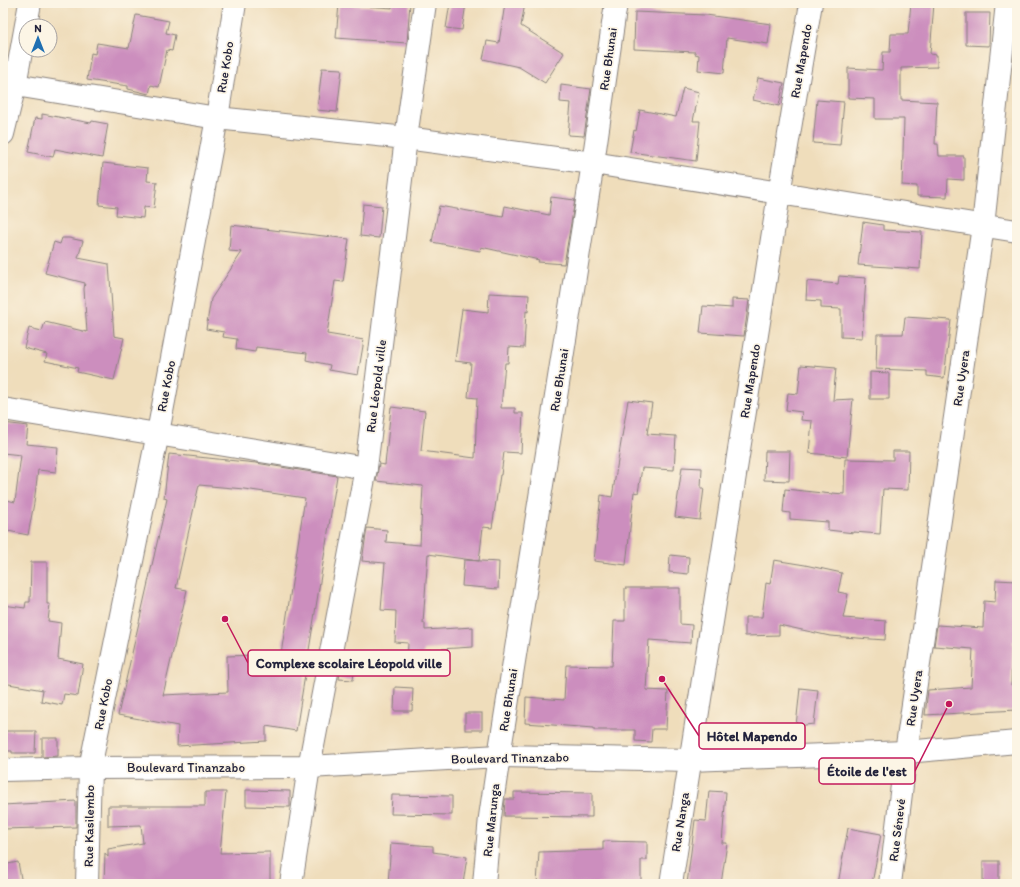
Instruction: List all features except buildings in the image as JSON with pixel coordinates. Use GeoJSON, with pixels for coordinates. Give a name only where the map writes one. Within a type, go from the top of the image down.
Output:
{"type":"FeatureCollection","features":[{"type":"Feature","properties":{"kind":"street"},"geometry":{"type":"LineString","coordinates":[[3,134],[9,84],[30,3]]}},
{"type":"Feature","properties":{"kind":"street","name":"Rue Kobo"},"geometry":{"type":"LineString","coordinates":[[90,768],[158,433],[217,118],[235,3]]}},
{"type":"Feature","properties":{"kind":"street","name":"Rue Léopold ville"},"geometry":{"type":"LineString","coordinates":[[291,884],[309,767],[366,468],[406,138],[426,3]]}},
{"type":"Feature","properties":{"kind":"street","name":"Rue Bhunai"},"geometry":{"type":"LineString","coordinates":[[499,756],[593,164],[616,3]]}},
{"type":"Feature","properties":{"kind":"street","name":"Rue Mapendo"},"geometry":{"type":"LineString","coordinates":[[690,760],[779,194],[811,3]]}},
{"type":"Feature","properties":{"kind":"street","name":"Rue Uyera"},"geometry":{"type":"LineString","coordinates":[[906,752],[983,226],[1007,3]]}},
{"type":"Feature","properties":{"kind":"street"},"geometry":{"type":"LineString","coordinates":[[9,84],[217,118],[406,138],[593,164],[1017,231]]}},
{"type":"Feature","properties":{"kind":"street"},"geometry":{"type":"LineString","coordinates":[[3,409],[366,468]]}},
{"type":"Feature","properties":{"kind":"street","name":"Boulevard Tinanzabo"},"geometry":{"type":"LineString","coordinates":[[3,770],[309,767],[499,756],[690,760],[906,752],[1017,742]]}},
{"type":"Feature","properties":{"kind":"street","name":"Rue Sénevé"},"geometry":{"type":"LineString","coordinates":[[890,884],[906,752]]}},
{"type":"Feature","properties":{"kind":"street","name":"Rue Marunga"},"geometry":{"type":"LineString","coordinates":[[484,884],[490,817],[499,756]]}},
{"type":"Feature","properties":{"kind":"street","name":"Rue Nanga"},"geometry":{"type":"LineString","coordinates":[[671,884],[690,760]]}},
{"type":"Feature","properties":{"kind":"street","name":"Rue Kasilembo"},"geometry":{"type":"LineString","coordinates":[[87,884],[90,768]]}},
{"type":"Feature","properties":{"kind":"place","name":"Complexe scolaire Léopold ville"},"geometry":{"type":"Point","coordinates":[225,619]}},
{"type":"Feature","properties":{"kind":"place","name":"Hôtel Mapendo"},"geometry":{"type":"Point","coordinates":[662,679]}},
{"type":"Feature","properties":{"kind":"place","name":"Étoile de l'est"},"geometry":{"type":"Point","coordinates":[949,704]}}]}
